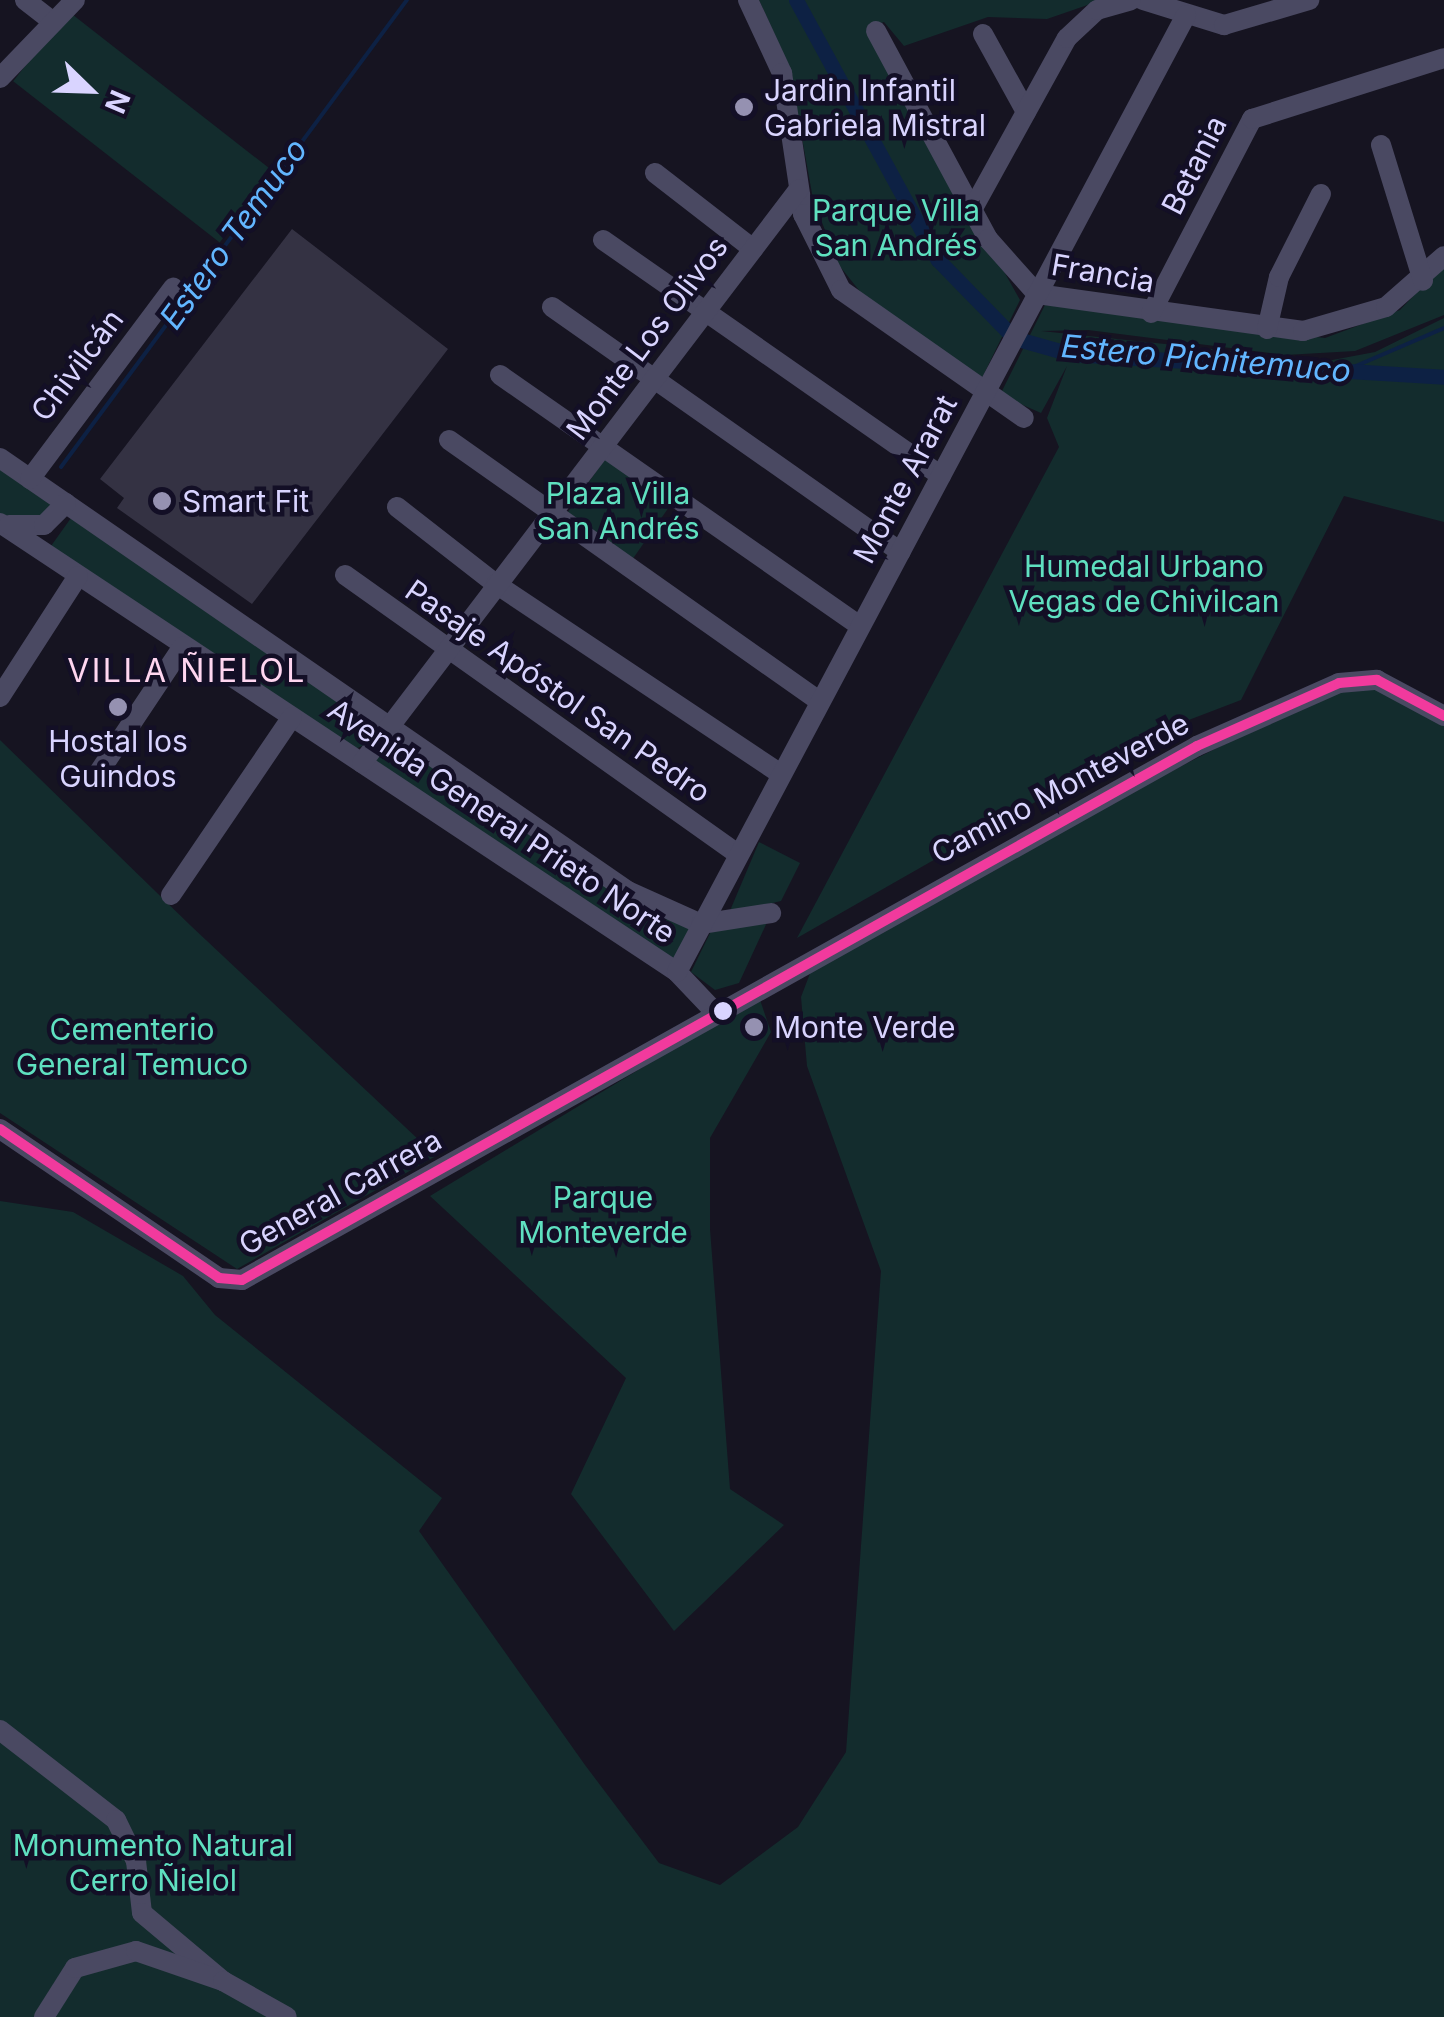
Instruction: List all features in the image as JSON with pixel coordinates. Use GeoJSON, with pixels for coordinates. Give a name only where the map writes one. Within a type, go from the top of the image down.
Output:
{"type":"FeatureCollection","features":[{"type":"Feature","properties":{"kind":"street"},"geometry":{"type":"LineString","coordinates":[[25,0],[53,22]]}},
{"type":"Feature","properties":{"kind":"street"},"geometry":{"type":"LineString","coordinates":[[0,78],[75,0]]}},
{"type":"Feature","properties":{"kind":"street"},"geometry":{"type":"LineString","coordinates":[[748,0],[778,58],[812,242],[841,290],[983,396],[1024,418]]}},
{"type":"Feature","properties":{"kind":"street"},"geometry":{"type":"LineString","coordinates":[[972,210],[1074,30],[1131,0]]}},
{"type":"Feature","properties":{"kind":"street"},"geometry":{"type":"LineString","coordinates":[[1144,0],[1224,26],[1310,0]]}},
{"type":"Feature","properties":{"kind":"street","name":"Monte Ararat"},"geometry":{"type":"LineString","coordinates":[[677,972],[1186,15]]}},
{"type":"Feature","properties":{"kind":"street","name":"Francia"},"geometry":{"type":"LineString","coordinates":[[876,31],[972,210],[1036,294],[1268,329],[1347,323],[1422,280],[1444,256]]}},
{"type":"Feature","properties":{"kind":"street"},"geometry":{"type":"LineString","coordinates":[[983,34],[1026,112]]}},
{"type":"Feature","properties":{"kind":"street","name":"Betania"},"geometry":{"type":"LineString","coordinates":[[1151,312],[1252,119],[1444,58]]}},
{"type":"Feature","properties":{"kind":"street"},"geometry":{"type":"LineString","coordinates":[[1381,144],[1422,280]]}},
{"type":"Feature","properties":{"kind":"street"},"geometry":{"type":"LineString","coordinates":[[656,173],[753,249]]}},
{"type":"Feature","properties":{"kind":"street","name":"Monte Los Olivos"},"geometry":{"type":"LineString","coordinates":[[362,763],[800,189]]}},
{"type":"Feature","properties":{"kind":"street"},"geometry":{"type":"LineString","coordinates":[[1268,329],[1279,277],[1321,194]]}},
{"type":"Feature","properties":{"kind":"street"},"geometry":{"type":"LineString","coordinates":[[602,240],[702,317],[940,476]]}},
{"type":"Feature","properties":{"kind":"street","name":"Chivilcán"},"geometry":{"type":"LineString","coordinates":[[30,478],[173,288]]}},
{"type":"Feature","properties":{"kind":"street"},"geometry":{"type":"LineString","coordinates":[[552,307],[650,384],[900,552]]}},
{"type":"Feature","properties":{"kind":"street"},"geometry":{"type":"LineString","coordinates":[[500,375],[600,450],[860,626]]}},
{"type":"Feature","properties":{"kind":"street"},"geometry":{"type":"LineString","coordinates":[[449,440],[547,518],[820,702]]}},
{"type":"Feature","properties":{"kind":"street","name":"Avenida General Prieto Norte"},"geometry":{"type":"LineString","coordinates":[[0,458],[628,891],[701,924],[771,913]]}},
{"type":"Feature","properties":{"kind":"street"},"geometry":{"type":"LineString","coordinates":[[1,524],[44,526],[66,503]]}},
{"type":"Feature","properties":{"kind":"street"},"geometry":{"type":"LineString","coordinates":[[397,507],[496,584],[781,774]]}},
{"type":"Feature","properties":{"kind":"street","name":"Avenida General Prieto Norte"},"geometry":{"type":"LineString","coordinates":[[1,524],[677,972],[714,1010]]}},
{"type":"Feature","properties":{"kind":"street","name":"Pasaje Apóstol San Pedro"},"geometry":{"type":"LineString","coordinates":[[345,575],[445,651],[738,854]]}},
{"type":"Feature","properties":{"kind":"street"},"geometry":{"type":"LineString","coordinates":[[0,696],[78,576]]}},
{"type":"Feature","properties":{"kind":"street"},"geometry":{"type":"LineString","coordinates":[[93,781],[183,646]]}},
{"type":"Feature","properties":{"kind":"street","name":"Camino Monteverde"},"geometry":{"type":"LineString","coordinates":[[714,1010],[1197,746],[1339,683],[1377,680],[1444,716]]}},
{"type":"Feature","properties":{"kind":"street"},"geometry":{"type":"LineString","coordinates":[[171,895],[292,718]]}},
{"type":"Feature","properties":{"kind":"street","name":"General Carrera"},"geometry":{"type":"LineString","coordinates":[[0,1129],[234,1281],[404,1194],[714,1010]]}},
{"type":"Feature","properties":{"kind":"street"},"geometry":{"type":"LineString","coordinates":[[0,1730],[116,1820],[136,1861],[142,1912],[223,1982]]}},
{"type":"Feature","properties":{"kind":"street"},"geometry":{"type":"LineString","coordinates":[[44,2017],[60,1983],[94,1956],[136,1951],[223,1982],[286,2017]]}},
{"type":"Feature","properties":{"kind":"green space","name":"Parque Villa San Andrés"},"geometry":{"type":"Polygon","coordinates":[[[759,0],[1102,0],[1047,19],[988,17],[904,46],[884,22],[868,28],[1020,300],[981,380],[874,309],[838,264],[813,199],[789,66],[759,0]]]}},
{"type":"Feature","properties":{"kind":"green space"},"geometry":{"type":"Polygon","coordinates":[[[68,11],[274,172],[220,242],[13,81],[68,11]]]}},
{"type":"Feature","properties":{"kind":"green space","name":"Humedal Urbano Vegas de Chivilcan"},"geometry":{"type":"Polygon","coordinates":[[[1444,264],[1444,315],[1355,351],[1285,355],[1088,330],[1041,331],[1327,361],[1375,352],[1444,318],[1444,522],[1344,496],[1241,700],[1160,731],[797,938],[1059,447],[1047,418],[1067,366],[1041,413],[1000,395],[1045,305],[1325,338],[1400,310],[1444,264]]]}},
{"type":"Feature","properties":{"kind":"green space","name":"Plaza Villa San Andrés"},"geometry":{"type":"Polygon","coordinates":[[[605,459],[671,505],[630,562],[565,516],[605,459]]]}},
{"type":"Feature","properties":{"kind":"green space"},"geometry":{"type":"Polygon","coordinates":[[[0,469],[57,507],[46,519],[0,515],[0,469]]]}},
{"type":"Feature","properties":{"kind":"green space"},"geometry":{"type":"Polygon","coordinates":[[[71,518],[371,723],[371,742],[351,751],[51,546],[71,518]]]}},
{"type":"Feature","properties":{"kind":"green space","name":"Monumento Natural Cerro Ñielol"},"geometry":{"type":"Polygon","coordinates":[[[1347,682],[1390,684],[1444,718],[1444,2017],[0,2017],[0,1201],[73,1212],[183,1276],[215,1315],[442,1498],[419,1531],[585,1765],[659,1863],[720,1885],[798,1827],[846,1752],[881,1271],[807,1066],[801,997],[819,950],[1347,682]]]}},
{"type":"Feature","properties":{"kind":"green space"},"geometry":{"type":"Polygon","coordinates":[[[390,731],[695,926],[675,966],[368,761],[390,731]]]}},
{"type":"Feature","properties":{"kind":"green space","name":"Cementerio General Temuco"},"geometry":{"type":"Polygon","coordinates":[[[0,740],[436,1156],[237,1269],[0,1113],[0,740]]]}},
{"type":"Feature","properties":{"kind":"green space"},"geometry":{"type":"Polygon","coordinates":[[[759,842],[800,863],[781,901],[729,913],[759,842]]]}},
{"type":"Feature","properties":{"kind":"green space"},"geometry":{"type":"Polygon","coordinates":[[[769,918],[739,983],[715,990],[691,972],[712,929],[769,918]]]}},
{"type":"Feature","properties":{"kind":"green space","name":"Parque Monteverde"},"geometry":{"type":"Polygon","coordinates":[[[759,997],[771,1032],[710,1138],[710,1229],[730,1489],[784,1525],[674,1631],[571,1494],[626,1378],[430,1196],[759,997]]]}},
{"type":"Feature","properties":{"kind":"building"},"geometry":{"type":"Polygon","coordinates":[[[292,229],[448,349],[252,604],[117,508],[124,498],[100,479],[292,229]]]}},
{"type":"Feature","properties":{"kind":"waterway","name":"Estero Temuco"},"geometry":{"type":"LineString","coordinates":[[61,467],[407,0]]}},
{"type":"Feature","properties":{"kind":"waterway","name":"Estero Pichitemuco"},"geometry":{"type":"LineString","coordinates":[[796,0],[938,260],[1014,338],[1071,354],[1444,377]]}},
{"type":"Feature","properties":{"kind":"waterway"},"geometry":{"type":"LineString","coordinates":[[1342,372],[1444,328]]}},
{"type":"Feature","properties":{"kind":"transit line"},"geometry":{"type":"LineString","coordinates":[[0,1129],[219,1278],[242,1280],[1197,746],[1339,683],[1377,680],[1444,716]]}},
{"type":"Feature","properties":{"kind":"place","name":"Jardin Infantil Gabriela Mistral"},"geometry":{"type":"Point","coordinates":[744,107]}},
{"type":"Feature","properties":{"kind":"place","name":"Smart Fit"},"geometry":{"type":"Point","coordinates":[162,501]}},
{"type":"Feature","properties":{"kind":"place","name":"Hostal los Guindos"},"geometry":{"type":"Point","coordinates":[118,707]}},
{"type":"Feature","properties":{"kind":"place","name":"Monte Verde"},"geometry":{"type":"Point","coordinates":[754,1027]}},
{"type":"Feature","properties":{"kind":"district","name":"VILLA ÑIELOL"},"geometry":{"type":"Point","coordinates":[187,671]}}]}
